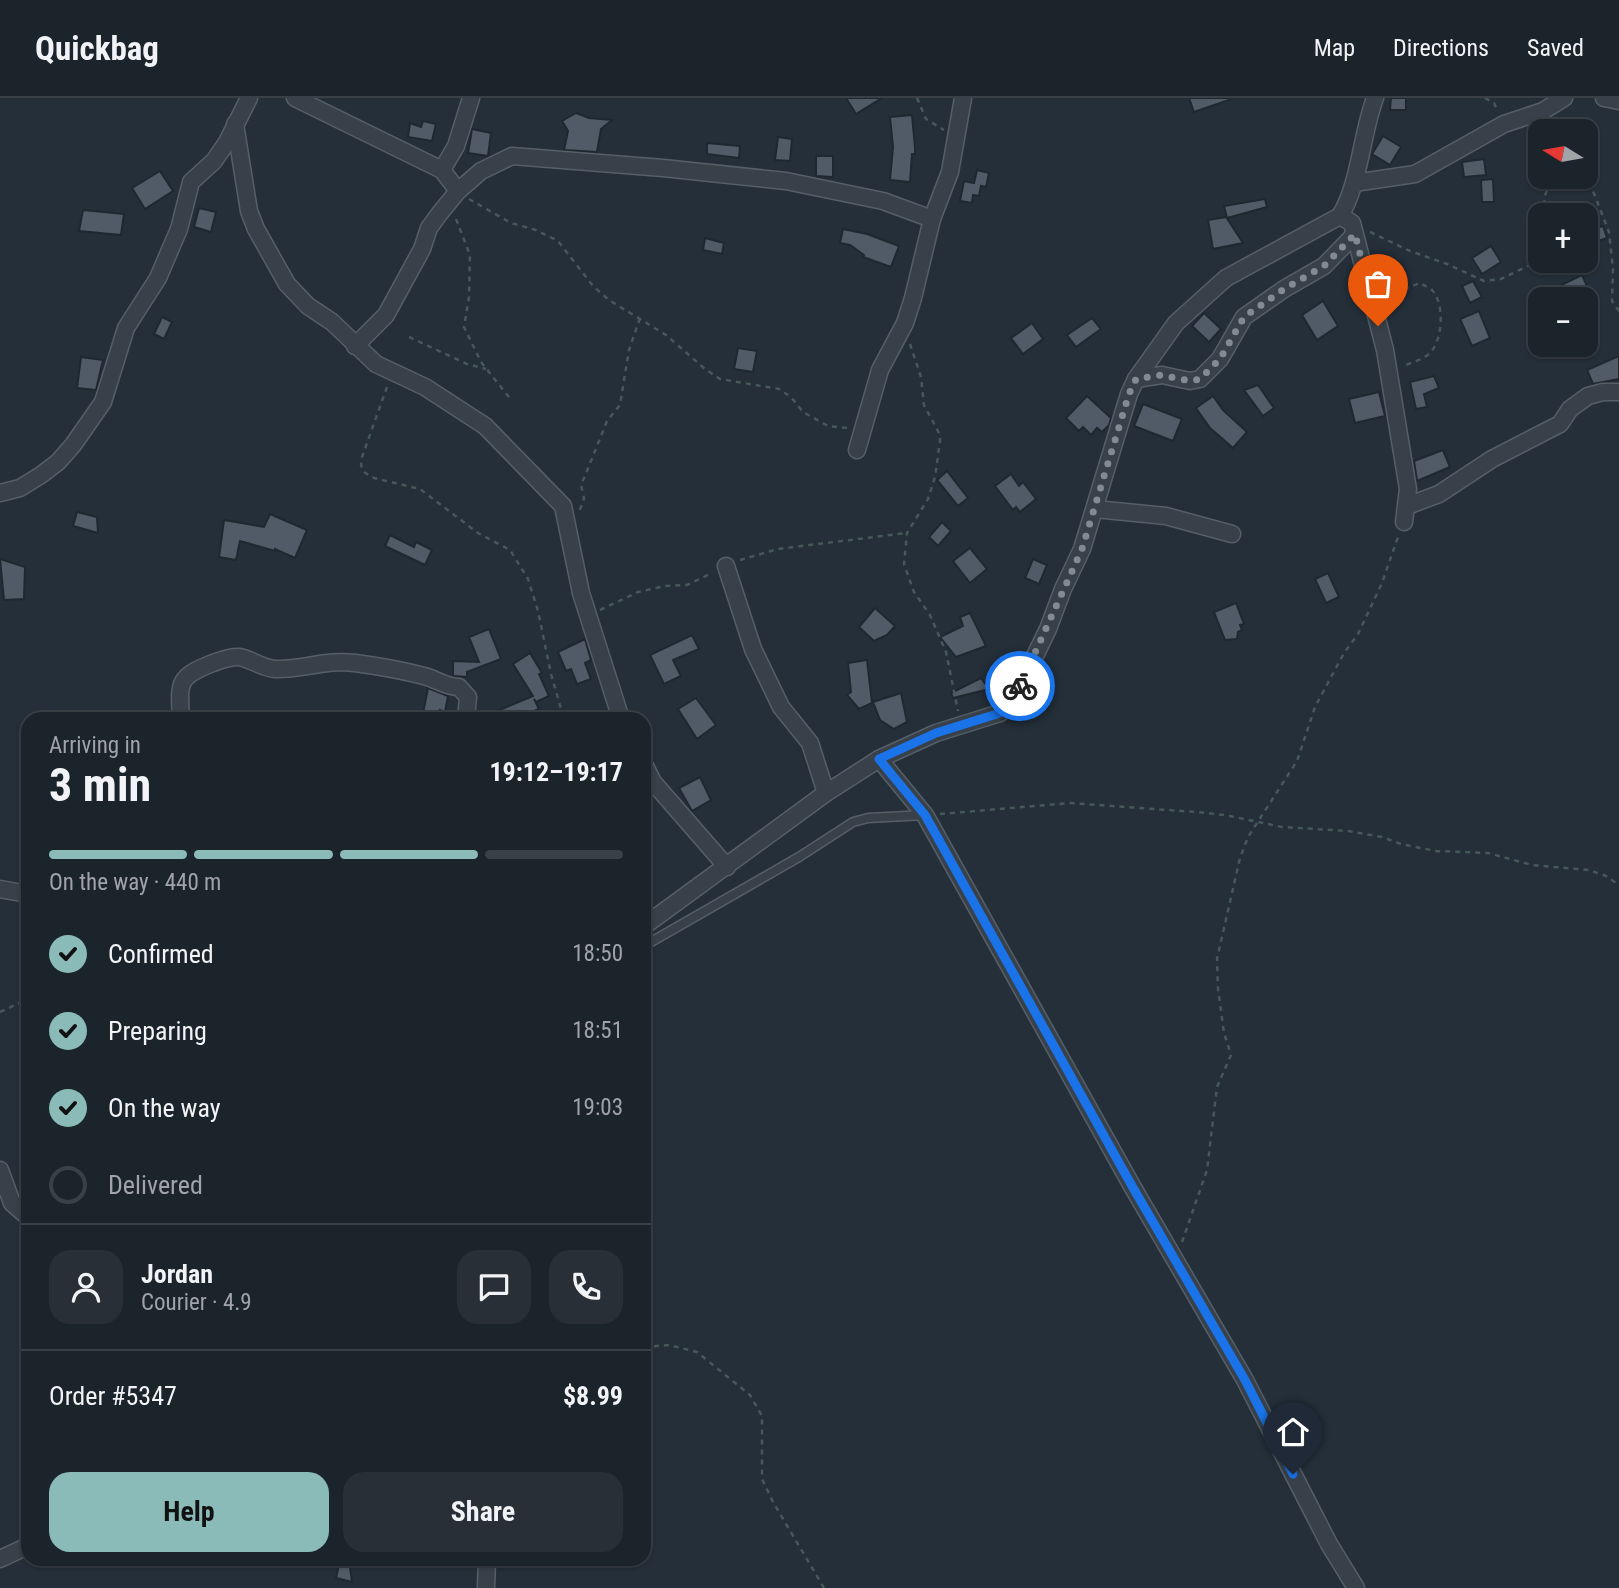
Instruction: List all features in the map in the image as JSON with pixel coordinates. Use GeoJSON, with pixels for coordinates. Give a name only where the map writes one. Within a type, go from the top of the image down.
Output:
{"type":"FeatureCollection","features":[{"type":"Feature","properties":{"kind":"street"},"geometry":{"type":"LineString","coordinates":[[0,493],[20,488],[58,462],[103,402],[127,328],[158,278],[179,229],[191,182],[214,161],[227,142],[249,98]]}},
{"type":"Feature","properties":{"kind":"street"},"geometry":{"type":"LineString","coordinates":[[295,98],[442,170],[453,197]]}},
{"type":"Feature","properties":{"kind":"street"},"geometry":{"type":"LineString","coordinates":[[442,170],[456,146],[471,98]]}},
{"type":"Feature","properties":{"kind":"street"},"geometry":{"type":"LineString","coordinates":[[857,450],[880,370],[905,323],[932,219],[950,172],[963,98]]}},
{"type":"Feature","properties":{"kind":"street"},"geometry":{"type":"LineString","coordinates":[[1375,98],[1360,148],[1348,204],[1349,224],[1372,301],[1388,372],[1408,489],[1405,514]]}},
{"type":"Feature","properties":{"kind":"street"},"geometry":{"type":"LineString","coordinates":[[1354,183],[1415,174],[1504,124],[1543,111],[1564,98]]}},
{"type":"Feature","properties":{"kind":"street"},"geometry":{"type":"LineString","coordinates":[[1604,98],[1619,101]]}},
{"type":"Feature","properties":{"kind":"street"},"geometry":{"type":"LineString","coordinates":[[235,124],[249,211],[287,284],[308,306],[332,322],[376,364],[425,387],[485,426],[562,506],[580,593],[619,712]]}},
{"type":"Feature","properties":{"kind":"street"},"geometry":{"type":"LineString","coordinates":[[355,346],[386,315],[422,249],[429,228],[453,197],[481,171],[505,158],[520,156],[786,181],[883,201],[932,219]]}},
{"type":"Feature","properties":{"kind":"street"},"geometry":{"type":"LineString","coordinates":[[651,921],[827,793],[879,759],[936,733],[1000,713],[1013,701],[1048,629],[1082,549],[1129,394],[1136,379],[1176,323],[1226,278],[1349,224]]}},
{"type":"Feature","properties":{"kind":"street"},"geometry":{"type":"LineString","coordinates":[[1136,379],[1162,375],[1190,381],[1200,379],[1220,359],[1244,317],[1284,289],[1324,266],[1349,224]]}},
{"type":"Feature","properties":{"kind":"street"},"geometry":{"type":"LineString","coordinates":[[1405,514],[1492,459],[1560,424],[1570,409],[1588,396],[1619,391]]}},
{"type":"Feature","properties":{"kind":"street"},"geometry":{"type":"LineString","coordinates":[[1095,509],[1166,516],[1232,534]]}},
{"type":"Feature","properties":{"kind":"street"},"geometry":{"type":"LineString","coordinates":[[726,566],[753,649],[781,707],[810,743],[827,793]]}},
{"type":"Feature","properties":{"kind":"street"},"geometry":{"type":"LineString","coordinates":[[181,712],[181,688],[185,676],[198,668],[233,657],[242,657],[264,668],[276,669],[331,661],[353,662],[427,677],[451,687],[459,687],[468,697],[467,712]]}},
{"type":"Feature","properties":{"kind":"street"},"geometry":{"type":"LineString","coordinates":[[879,759],[925,815],[1175,1262],[1245,1380],[1329,1544],[1356,1588]]}},
{"type":"Feature","properties":{"kind":"street"},"geometry":{"type":"LineString","coordinates":[[651,778],[727,867]]}},
{"type":"Feature","properties":{"kind":"street"},"geometry":{"type":"LineString","coordinates":[[0,889],[21,893]]}},
{"type":"Feature","properties":{"kind":"street"},"geometry":{"type":"LineString","coordinates":[[0,1170],[12,1203],[21,1211]]}},
{"type":"Feature","properties":{"kind":"street"},"geometry":{"type":"LineString","coordinates":[[0,1559],[21,1549]]}},
{"type":"Feature","properties":{"kind":"street"},"geometry":{"type":"LineString","coordinates":[[486,1588],[487,1566]]}},
{"type":"Feature","properties":{"kind":"lane"},"geometry":{"type":"LineString","coordinates":[[651,942],[799,857],[853,822],[868,818],[925,815]]}},
{"type":"Feature","properties":{"kind":"path"},"geometry":{"type":"LineString","coordinates":[[917,98],[926,119],[938,128],[957,135]]}},
{"type":"Feature","properties":{"kind":"path"},"geometry":{"type":"LineString","coordinates":[[1592,189],[1609,232],[1613,269],[1612,301],[1619,311]]}},
{"type":"Feature","properties":{"kind":"path"},"geometry":{"type":"LineString","coordinates":[[453,197],[558,241],[593,286],[609,300],[666,335],[720,379],[779,389],[792,397],[803,412],[828,426],[839,429],[864,426]]}},
{"type":"Feature","properties":{"kind":"path"},"geometry":{"type":"LineString","coordinates":[[453,197],[470,256],[469,297],[464,327],[486,369],[512,401]]}},
{"type":"Feature","properties":{"kind":"path"},"geometry":{"type":"LineString","coordinates":[[1349,224],[1483,281],[1500,279],[1528,266]]}},
{"type":"Feature","properties":{"kind":"path"},"geometry":{"type":"LineString","coordinates":[[1372,301],[1416,283],[1429,287],[1437,300],[1440,321],[1435,346],[1426,356],[1388,372]]}},
{"type":"Feature","properties":{"kind":"path"},"geometry":{"type":"LineString","coordinates":[[567,529],[583,505],[581,485],[607,421],[620,405],[629,350],[640,318]]}},
{"type":"Feature","properties":{"kind":"path"},"geometry":{"type":"LineString","coordinates":[[905,323],[921,377],[924,405],[940,435],[940,441],[935,477],[928,499],[907,533],[904,564],[914,592],[930,615],[946,652],[961,725]]}},
{"type":"Feature","properties":{"kind":"path"},"geometry":{"type":"LineString","coordinates":[[410,337],[467,364],[486,369]]}},
{"type":"Feature","properties":{"kind":"path"},"geometry":{"type":"LineString","coordinates":[[388,371],[391,376],[362,457],[364,472],[374,478],[420,489],[478,533],[510,550],[528,579],[562,712]]}},
{"type":"Feature","properties":{"kind":"path"},"geometry":{"type":"LineString","coordinates":[[1175,1262],[1207,1170],[1217,1087],[1231,1055],[1224,1033],[1217,959],[1240,858],[1248,837],[1297,761],[1315,706],[1382,583],[1405,514]]}},
{"type":"Feature","properties":{"kind":"path"},"geometry":{"type":"LineString","coordinates":[[588,616],[638,592],[665,586],[687,585],[748,556],[778,549],[907,533]]}},
{"type":"Feature","properties":{"kind":"path"},"geometry":{"type":"LineString","coordinates":[[925,815],[1070,803],[1225,815],[1311,831],[1348,831],[1436,851],[1488,853],[1532,864],[1589,870],[1606,876],[1619,885]]}},
{"type":"Feature","properties":{"kind":"path"},"geometry":{"type":"LineString","coordinates":[[0,1012],[21,1002]]}},
{"type":"Feature","properties":{"kind":"path"},"geometry":{"type":"LineString","coordinates":[[651,1346],[669,1345],[697,1352],[750,1395],[762,1416],[762,1479],[824,1588]]}},
{"type":"Feature","properties":{"kind":"building"},"geometry":{"type":"Polygon","coordinates":[[[846,98],[882,98],[856,114],[846,98]]]}},
{"type":"Feature","properties":{"kind":"building"},"geometry":{"type":"Polygon","coordinates":[[[1189,98],[1229,98],[1229,100],[1194,112],[1189,98]]]}},
{"type":"Feature","properties":{"kind":"building"},"geometry":{"type":"Polygon","coordinates":[[[1391,98],[1406,98],[1406,110],[1390,110],[1391,98]]]}},
{"type":"Feature","properties":{"kind":"building"},"geometry":{"type":"Polygon","coordinates":[[[576,113],[589,118],[612,120],[601,129],[597,152],[564,150],[568,131],[562,121],[576,113]]]}},
{"type":"Feature","properties":{"kind":"building"},"geometry":{"type":"Polygon","coordinates":[[[912,115],[915,154],[912,154],[910,182],[890,180],[893,147],[890,117],[912,115]]]}},
{"type":"Feature","properties":{"kind":"building"},"geometry":{"type":"Polygon","coordinates":[[[423,121],[436,124],[432,141],[408,137],[410,123],[421,127],[423,121]]]}},
{"type":"Feature","properties":{"kind":"building"},"geometry":{"type":"Polygon","coordinates":[[[472,129],[491,133],[488,156],[468,153],[472,129]]]}},
{"type":"Feature","properties":{"kind":"building"},"geometry":{"type":"Polygon","coordinates":[[[1383,136],[1401,147],[1390,165],[1372,154],[1383,136]]]}},
{"type":"Feature","properties":{"kind":"building"},"geometry":{"type":"Polygon","coordinates":[[[778,137],[792,139],[790,161],[775,160],[778,137]]]}},
{"type":"Feature","properties":{"kind":"building"},"geometry":{"type":"Polygon","coordinates":[[[707,143],[740,146],[739,158],[707,154],[707,143]]]}},
{"type":"Feature","properties":{"kind":"building"},"geometry":{"type":"Polygon","coordinates":[[[816,156],[833,156],[833,177],[816,176],[816,156]]]}},
{"type":"Feature","properties":{"kind":"building"},"geometry":{"type":"Polygon","coordinates":[[[1484,159],[1486,175],[1464,177],[1462,162],[1484,159]]]}},
{"type":"Feature","properties":{"kind":"building"},"geometry":{"type":"Polygon","coordinates":[[[977,170],[989,173],[986,187],[981,186],[979,196],[973,195],[972,203],[960,201],[964,181],[974,183],[977,170]]]}},
{"type":"Feature","properties":{"kind":"building"},"geometry":{"type":"Polygon","coordinates":[[[160,171],[173,191],[145,209],[132,188],[160,171]]]}},
{"type":"Feature","properties":{"kind":"building"},"geometry":{"type":"Polygon","coordinates":[[[1493,179],[1494,202],[1482,202],[1481,180],[1493,179]]]}},
{"type":"Feature","properties":{"kind":"building"},"geometry":{"type":"Polygon","coordinates":[[[1265,199],[1267,207],[1227,218],[1224,206],[1265,199]]]}},
{"type":"Feature","properties":{"kind":"building"},"geometry":{"type":"Polygon","coordinates":[[[199,208],[216,212],[211,232],[194,227],[199,208]]]}},
{"type":"Feature","properties":{"kind":"building"},"geometry":{"type":"Polygon","coordinates":[[[83,210],[124,214],[121,235],[79,231],[83,210]]]}},
{"type":"Feature","properties":{"kind":"building"},"geometry":{"type":"Polygon","coordinates":[[[1226,217],[1243,243],[1213,249],[1208,220],[1226,217]]]}},
{"type":"Feature","properties":{"kind":"building"},"geometry":{"type":"Polygon","coordinates":[[[1603,226],[1607,238],[1598,241],[1598,227],[1603,226]]]}},
{"type":"Feature","properties":{"kind":"building"},"geometry":{"type":"Polygon","coordinates":[[[843,229],[867,234],[899,246],[891,267],[863,257],[864,255],[850,245],[840,243],[843,229]]]}},
{"type":"Feature","properties":{"kind":"building"},"geometry":{"type":"Polygon","coordinates":[[[705,238],[724,243],[722,254],[703,250],[705,238]]]}},
{"type":"Feature","properties":{"kind":"building"},"geometry":{"type":"Polygon","coordinates":[[[1491,246],[1501,262],[1482,274],[1472,258],[1491,246]]]}},
{"type":"Feature","properties":{"kind":"building"},"geometry":{"type":"Polygon","coordinates":[[[1582,275],[1587,286],[1585,287],[1557,287],[1582,275]]]}},
{"type":"Feature","properties":{"kind":"building"},"geometry":{"type":"Polygon","coordinates":[[[1473,281],[1482,297],[1470,303],[1462,286],[1473,281]]]}},
{"type":"Feature","properties":{"kind":"building"},"geometry":{"type":"Polygon","coordinates":[[[1323,301],[1338,326],[1317,340],[1302,315],[1323,301]]]}},
{"type":"Feature","properties":{"kind":"building"},"geometry":{"type":"Polygon","coordinates":[[[1479,311],[1490,338],[1472,346],[1460,319],[1479,311]]]}},
{"type":"Feature","properties":{"kind":"building"},"geometry":{"type":"Polygon","coordinates":[[[1204,313],[1221,329],[1209,342],[1192,326],[1204,313]]]}},
{"type":"Feature","properties":{"kind":"building"},"geometry":{"type":"Polygon","coordinates":[[[162,317],[172,322],[164,339],[154,334],[162,317]]]}},
{"type":"Feature","properties":{"kind":"building"},"geometry":{"type":"Polygon","coordinates":[[[1092,318],[1101,329],[1076,347],[1067,335],[1092,318]]]}},
{"type":"Feature","properties":{"kind":"building"},"geometry":{"type":"Polygon","coordinates":[[[1032,323],[1043,339],[1023,354],[1011,338],[1032,323]]]}},
{"type":"Feature","properties":{"kind":"building"},"geometry":{"type":"Polygon","coordinates":[[[738,348],[757,351],[753,372],[734,369],[738,348]]]}},
{"type":"Feature","properties":{"kind":"building"},"geometry":{"type":"Polygon","coordinates":[[[1619,356],[1619,379],[1593,384],[1587,370],[1619,356]]]}},
{"type":"Feature","properties":{"kind":"building"},"geometry":{"type":"Polygon","coordinates":[[[81,357],[103,360],[96,390],[77,388],[81,357]]]}},
{"type":"Feature","properties":{"kind":"building"},"geometry":{"type":"Polygon","coordinates":[[[1434,376],[1439,388],[1424,394],[1427,407],[1416,409],[1410,382],[1434,376]]]}},
{"type":"Feature","properties":{"kind":"building"},"geometry":{"type":"Polygon","coordinates":[[[1258,385],[1274,408],[1263,416],[1244,390],[1258,385]]]}},
{"type":"Feature","properties":{"kind":"building"},"geometry":{"type":"Polygon","coordinates":[[[1379,392],[1385,416],[1355,423],[1349,399],[1379,392]]]}},
{"type":"Feature","properties":{"kind":"building"},"geometry":{"type":"Polygon","coordinates":[[[1087,396],[1111,418],[1109,425],[1102,432],[1097,428],[1091,435],[1083,427],[1079,431],[1066,418],[1087,396]]]}},
{"type":"Feature","properties":{"kind":"building"},"geometry":{"type":"Polygon","coordinates":[[[1213,396],[1223,410],[1247,432],[1233,448],[1210,428],[1196,408],[1213,396]]]}},
{"type":"Feature","properties":{"kind":"building"},"geometry":{"type":"Polygon","coordinates":[[[1143,404],[1182,419],[1173,441],[1134,426],[1143,404]]]}},
{"type":"Feature","properties":{"kind":"building"},"geometry":{"type":"Polygon","coordinates":[[[1443,450],[1450,467],[1417,481],[1414,461],[1443,450]]]}},
{"type":"Feature","properties":{"kind":"building"},"geometry":{"type":"Polygon","coordinates":[[[947,471],[968,498],[958,506],[937,480],[947,471]]]}},
{"type":"Feature","properties":{"kind":"building"},"geometry":{"type":"Polygon","coordinates":[[[1011,474],[1019,486],[1023,482],[1036,499],[1020,512],[1016,507],[1013,510],[995,486],[1011,474]]]}},
{"type":"Feature","properties":{"kind":"building"},"geometry":{"type":"Polygon","coordinates":[[[77,512],[97,517],[98,533],[73,526],[77,512]]]}},
{"type":"Feature","properties":{"kind":"building"},"geometry":{"type":"Polygon","coordinates":[[[270,514],[307,530],[295,558],[275,549],[240,541],[236,560],[219,557],[224,520],[264,527],[270,514]]]}},
{"type":"Feature","properties":{"kind":"building"},"geometry":{"type":"Polygon","coordinates":[[[942,522],[951,531],[938,546],[929,537],[942,522]]]}},
{"type":"Feature","properties":{"kind":"building"},"geometry":{"type":"Polygon","coordinates":[[[390,535],[414,547],[416,542],[432,550],[425,565],[385,546],[390,535]]]}},
{"type":"Feature","properties":{"kind":"building"},"geometry":{"type":"Polygon","coordinates":[[[970,548],[987,569],[970,583],[953,561],[970,548]]]}},
{"type":"Feature","properties":{"kind":"building"},"geometry":{"type":"Polygon","coordinates":[[[0,559],[25,567],[24,599],[4,600],[0,559]]]}},
{"type":"Feature","properties":{"kind":"building"},"geometry":{"type":"Polygon","coordinates":[[[1033,559],[1047,565],[1039,584],[1025,578],[1033,559]]]}},
{"type":"Feature","properties":{"kind":"building"},"geometry":{"type":"Polygon","coordinates":[[[1328,573],[1339,597],[1326,603],[1315,579],[1328,573]]]}},
{"type":"Feature","properties":{"kind":"building"},"geometry":{"type":"Polygon","coordinates":[[[1236,603],[1244,624],[1240,625],[1242,630],[1238,632],[1237,639],[1225,640],[1214,612],[1236,603]]]}},
{"type":"Feature","properties":{"kind":"building"},"geometry":{"type":"Polygon","coordinates":[[[875,608],[895,626],[887,635],[874,641],[859,627],[875,608]]]}},
{"type":"Feature","properties":{"kind":"building"},"geometry":{"type":"Polygon","coordinates":[[[970,613],[986,646],[956,657],[940,637],[963,626],[960,617],[970,613]]]}},
{"type":"Feature","properties":{"kind":"building"},"geometry":{"type":"Polygon","coordinates":[[[489,629],[501,659],[467,672],[467,677],[453,676],[453,661],[479,662],[469,637],[489,629]]]}},
{"type":"Feature","properties":{"kind":"building"},"geometry":{"type":"Polygon","coordinates":[[[692,635],[699,649],[673,660],[681,676],[664,684],[650,655],[692,635]]]}},
{"type":"Feature","properties":{"kind":"building"},"geometry":{"type":"Polygon","coordinates":[[[585,639],[591,660],[585,663],[591,679],[577,684],[571,669],[566,671],[558,652],[585,639]]]}},
{"type":"Feature","properties":{"kind":"building"},"geometry":{"type":"Polygon","coordinates":[[[530,653],[542,673],[539,674],[549,696],[536,702],[534,699],[539,709],[532,712],[495,712],[533,696],[513,664],[530,653]]]}},
{"type":"Feature","properties":{"kind":"building"},"geometry":{"type":"Polygon","coordinates":[[[867,660],[872,703],[859,709],[847,695],[851,692],[848,663],[867,660]]]}},
{"type":"Feature","properties":{"kind":"building"},"geometry":{"type":"Polygon","coordinates":[[[981,678],[989,689],[953,698],[951,693],[981,678]]]}},
{"type":"Feature","properties":{"kind":"building"},"geometry":{"type":"Polygon","coordinates":[[[428,688],[448,696],[445,712],[423,712],[428,688]]]}},
{"type":"Feature","properties":{"kind":"building"},"geometry":{"type":"Polygon","coordinates":[[[901,693],[907,722],[894,729],[880,720],[873,702],[901,693]]]}},
{"type":"Feature","properties":{"kind":"building"},"geometry":{"type":"Polygon","coordinates":[[[696,698],[716,725],[697,739],[678,709],[696,698]]]}},
{"type":"Feature","properties":{"kind":"building"},"geometry":{"type":"Polygon","coordinates":[[[700,777],[711,800],[692,811],[679,788],[700,777]]]}},
{"type":"Feature","properties":{"kind":"building"},"geometry":{"type":"Polygon","coordinates":[[[339,1566],[350,1566],[352,1582],[336,1578],[339,1566]]]}},
{"type":"Feature","properties":{"kind":"way so far"},"geometry":{"type":"LineString","coordinates":[[1020,686],[1082,549],[1129,394],[1136,379],[1162,375],[1190,381],[1200,379],[1220,359],[1244,317],[1284,289],[1324,266],[1355,234],[1378,326]]}},
{"type":"Feature","properties":{"kind":"route"},"geometry":{"type":"LineString","coordinates":[[1020,686],[1013,701],[1000,713],[936,733],[879,759],[925,815],[1175,1262],[1245,1380],[1293,1474]]}}]}
